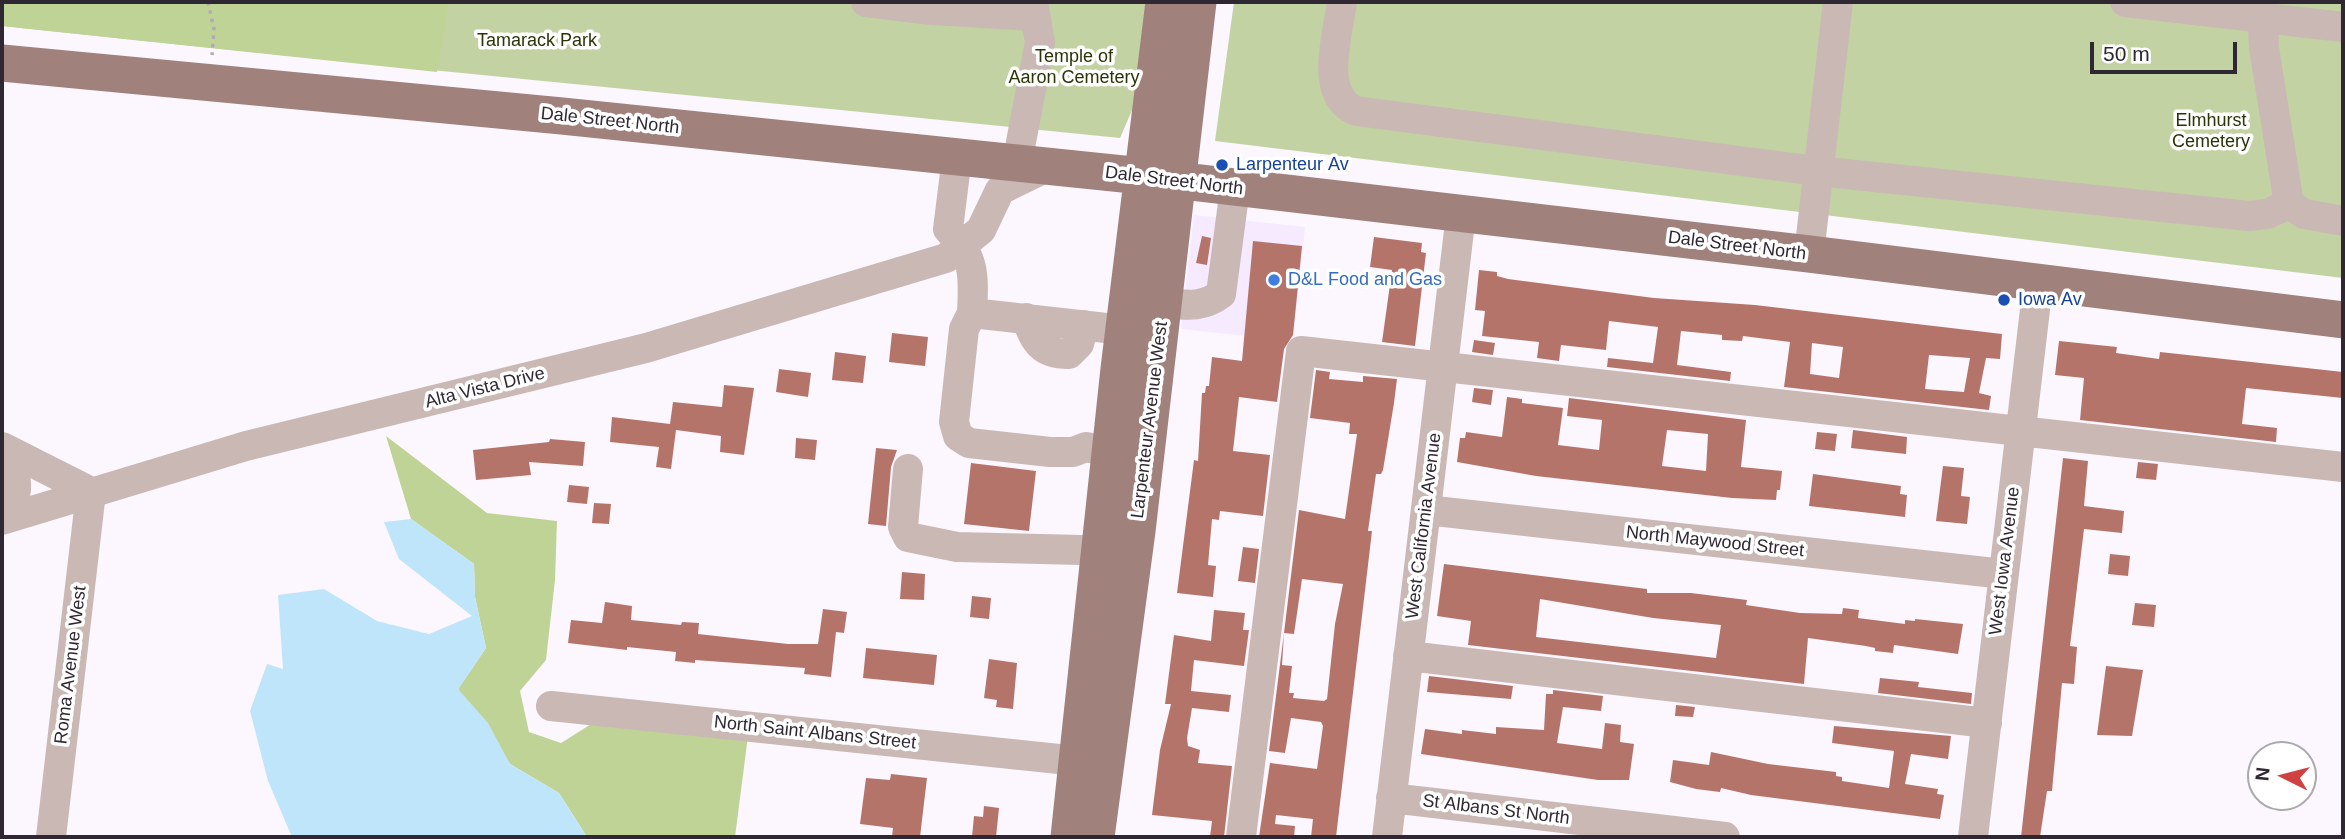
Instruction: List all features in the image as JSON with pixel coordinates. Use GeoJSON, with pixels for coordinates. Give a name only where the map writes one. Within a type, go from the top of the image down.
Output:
{"type":"FeatureCollection","features":[{"type":"Feature","properties":{"kind":"main road","name":"Larpenteur Avenue West"},"geometry":{"type":"LineString","coordinates":[[1069,837],[1124,330],[1164,2]]}},
{"type":"Feature","properties":{"kind":"main road","name":"Larpenteur Avenue West"},"geometry":{"type":"LineString","coordinates":[[1096,837],[1164,303],[1198,2]]}},
{"type":"Feature","properties":{"kind":"main road","name":"Dale Street North"},"geometry":{"type":"LineString","coordinates":[[2,64],[1143,177],[1809,254],[2343,320]]}},
{"type":"Feature","properties":{"kind":"street"},"geometry":{"type":"LineString","coordinates":[[866,2],[1033,9],[1040,42],[1033,165]]}},
{"type":"Feature","properties":{"kind":"street"},"geometry":{"type":"LineString","coordinates":[[1342,2],[1333,77],[1336,92],[1344,106],[1356,111],[1817,171],[2249,216],[2267,214],[2289,204]]}},
{"type":"Feature","properties":{"kind":"street"},"geometry":{"type":"LineString","coordinates":[[1809,254],[1839,2]]}},
{"type":"Feature","properties":{"kind":"street"},"geometry":{"type":"LineString","coordinates":[[2125,2],[2262,10],[2343,27]]}},
{"type":"Feature","properties":{"kind":"street"},"geometry":{"type":"LineString","coordinates":[[2262,10],[2264,48],[2289,204],[2304,214],[2343,221]]}},
{"type":"Feature","properties":{"kind":"street"},"geometry":{"type":"LineString","coordinates":[[957,157],[948,229],[962,244],[974,273],[972,313],[964,329],[954,422],[958,436],[969,443],[1036,451],[1073,452],[1086,447],[1111,452]]}},
{"type":"Feature","properties":{"kind":"street","name":"Alta Vista Drive"},"geometry":{"type":"LineString","coordinates":[[2,520],[246,446],[646,348],[946,258],[981,230],[1000,191],[1033,165]]}},
{"type":"Feature","properties":{"kind":"street"},"geometry":{"type":"LineString","coordinates":[[1164,303],[1196,306],[1210,303],[1221,294],[1235,188]]}},
{"type":"Feature","properties":{"kind":"street","name":"West California Avenue"},"geometry":{"type":"LineString","coordinates":[[1387,837],[1461,214]]}},
{"type":"Feature","properties":{"kind":"street","name":"West Iowa Avenue"},"geometry":{"type":"LineString","coordinates":[[1973,837],[2038,284]]}},
{"type":"Feature","properties":{"kind":"street"},"geometry":{"type":"LineString","coordinates":[[972,313],[1124,330]]}},
{"type":"Feature","properties":{"kind":"street"},"geometry":{"type":"LineString","coordinates":[[1241,837],[1301,351],[2343,467]]}},
{"type":"Feature","properties":{"kind":"street"},"geometry":{"type":"LineString","coordinates":[[2,448],[91,492]]}},
{"type":"Feature","properties":{"kind":"street"},"geometry":{"type":"LineString","coordinates":[[2,448],[13,464],[17,483],[11,507],[2,513]]}},
{"type":"Feature","properties":{"kind":"street"},"geometry":{"type":"LineString","coordinates":[[908,470],[903,527],[908,537],[957,547],[1082,550],[1100,556]]}},
{"type":"Feature","properties":{"kind":"street","name":"Roma Avenue West"},"geometry":{"type":"LineString","coordinates":[[51,837],[91,492]]}},
{"type":"Feature","properties":{"kind":"street","name":"North Maywood Street"},"geometry":{"type":"LineString","coordinates":[[1426,510],[2004,575]]}},
{"type":"Feature","properties":{"kind":"street"},"geometry":{"type":"LineString","coordinates":[[1408,656],[1986,723]]}},
{"type":"Feature","properties":{"kind":"street","name":"North Saint Albans Street"},"geometry":{"type":"LineString","coordinates":[[551,706],[1078,761]]}},
{"type":"Feature","properties":{"kind":"street","name":"St Albans St North"},"geometry":{"type":"LineString","coordinates":[[1391,798],[1725,837]]}},
{"type":"Feature","properties":{"kind":"path"},"geometry":{"type":"LineString","coordinates":[[208,2],[214,29],[210,83]]}},
{"type":"Feature","properties":{"kind":"shaded area"},"geometry":{"type":"Polygon","coordinates":[[[1194,215],[1305,227],[1293,341],[1181,329],[1194,215]]]}},
{"type":"Feature","properties":{"kind":"green space","name":"Temple of Aaron Cemetery"},"geometry":{"type":"Polygon","coordinates":[[[2,2],[1148,2],[1136,101],[1120,138],[2,26],[2,2]]]}},
{"type":"Feature","properties":{"kind":"green space","name":"Tamarack Park"},"geometry":{"type":"Polygon","coordinates":[[[2,2],[448,2],[448,8],[437,72],[2,26],[2,2]]]}},
{"type":"Feature","properties":{"kind":"green space","name":"Elmhurst Cemetery"},"geometry":{"type":"Polygon","coordinates":[[[1234,2],[2343,2],[2343,278],[1215,141],[1234,2]]]}},
{"type":"Feature","properties":{"kind":"green space"},"geometry":{"type":"Polygon","coordinates":[[[386,436],[487,513],[557,521],[555,580],[546,660],[520,691],[529,732],[561,743],[596,721],[748,736],[735,837],[587,837],[559,793],[510,764],[458,689],[486,648],[475,597],[474,564],[411,519],[386,436]]]}},
{"type":"Feature","properties":{"kind":"water"},"geometry":{"type":"Polygon","coordinates":[[[411,519],[474,564],[475,597],[486,648],[458,689],[488,723],[510,764],[559,793],[587,837],[292,837],[268,781],[250,711],[267,664],[283,669],[278,595],[324,589],[377,621],[429,634],[472,616],[399,559],[384,522],[411,519]]]}},
{"type":"Feature","properties":{"kind":"building"},"geometry":{"type":"Polygon","coordinates":[[[1202,236],[1211,238],[1207,265],[1196,263],[1202,236]]]}},
{"type":"Feature","properties":{"kind":"building"},"geometry":{"type":"Polygon","coordinates":[[[1374,237],[1422,243],[1421,252],[1426,253],[1415,346],[1382,342],[1392,270],[1370,267],[1374,237]]]}},
{"type":"Feature","properties":{"kind":"building"},"geometry":{"type":"Polygon","coordinates":[[[1253,241],[1302,246],[1293,335],[1284,349],[1277,402],[1239,397],[1233,451],[1270,455],[1263,516],[1220,511],[1219,520],[1212,519],[1208,565],[1216,566],[1213,597],[1177,593],[1194,460],[1198,461],[1202,393],[1205,393],[1206,386],[1209,386],[1212,357],[1242,361],[1253,241]]]}},
{"type":"Feature","properties":{"kind":"building"},"geometry":{"type":"Polygon","coordinates":[[[1479,270],[1497,272],[1497,276],[1508,279],[1654,298],[1755,305],[2002,334],[2000,359],[1986,358],[1979,393],[1991,396],[1989,410],[1784,387],[1790,342],[1743,336],[1742,341],[1722,340],[1722,335],[1681,331],[1677,365],[1731,372],[1730,381],[1607,367],[1608,358],[1653,363],[1658,327],[1609,321],[1606,350],[1561,345],[1559,361],[1537,358],[1539,342],[1482,336],[1485,311],[1475,310],[1479,270]],[[1812,343],[1810,374],[1839,378],[1843,347],[1812,343]],[[1929,355],[1925,389],[1964,392],[1970,358],[1929,355]]]}},
{"type":"Feature","properties":{"kind":"building"},"geometry":{"type":"Polygon","coordinates":[[[892,333],[928,337],[925,366],[889,362],[892,333]]]}},
{"type":"Feature","properties":{"kind":"building"},"geometry":{"type":"Polygon","coordinates":[[[1474,340],[1495,343],[1493,355],[1472,352],[1474,340]]]}},
{"type":"Feature","properties":{"kind":"building"},"geometry":{"type":"Polygon","coordinates":[[[2059,341],[2117,347],[2116,353],[2159,359],[2160,352],[2343,372],[2343,398],[2246,388],[2242,424],[2277,428],[2276,442],[2080,420],[2084,378],[2055,375],[2059,341]]]}},
{"type":"Feature","properties":{"kind":"building"},"geometry":{"type":"Polygon","coordinates":[[[835,352],[866,356],[863,383],[832,380],[835,352]]]}},
{"type":"Feature","properties":{"kind":"building"},"geometry":{"type":"Polygon","coordinates":[[[779,369],[811,373],[808,397],[776,392],[779,369]]]}},
{"type":"Feature","properties":{"kind":"building"},"geometry":{"type":"Polygon","coordinates":[[[1316,370],[1330,372],[1329,379],[1363,382],[1363,376],[1397,379],[1383,470],[1381,474],[1376,474],[1368,531],[1372,531],[1336,837],[1311,837],[1313,819],[1276,815],[1275,824],[1295,826],[1294,837],[1259,837],[1270,763],[1317,769],[1323,726],[1321,722],[1291,718],[1285,753],[1269,751],[1299,510],[1345,519],[1357,434],[1349,434],[1350,423],[1310,418],[1316,370]],[[1302,579],[1294,634],[1284,633],[1282,665],[1292,666],[1289,693],[1294,693],[1293,698],[1324,701],[1327,699],[1335,624],[1343,584],[1302,579]]]}},
{"type":"Feature","properties":{"kind":"building"},"geometry":{"type":"Polygon","coordinates":[[[724,385],[754,388],[744,455],[720,452],[721,436],[676,430],[671,469],[656,467],[659,447],[610,442],[612,417],[670,424],[673,402],[722,407],[724,385]]]}},
{"type":"Feature","properties":{"kind":"building"},"geometry":{"type":"Polygon","coordinates":[[[1474,388],[1493,390],[1491,405],[1472,402],[1474,388]]]}},
{"type":"Feature","properties":{"kind":"building"},"geometry":{"type":"Polygon","coordinates":[[[1507,397],[1522,399],[1522,403],[1563,408],[1558,445],[1599,450],[1602,420],[1567,416],[1569,398],[1746,420],[1741,467],[1782,471],[1780,490],[1777,490],[1776,500],[1732,498],[1536,476],[1457,462],[1460,438],[1465,438],[1466,432],[1502,437],[1507,397]],[[1667,430],[1662,466],[1706,471],[1708,434],[1667,430]]]}},
{"type":"Feature","properties":{"kind":"building"},"geometry":{"type":"Polygon","coordinates":[[[1853,430],[1907,437],[1906,454],[1851,448],[1853,430]]]}},
{"type":"Feature","properties":{"kind":"building"},"geometry":{"type":"Polygon","coordinates":[[[1817,432],[1837,434],[1835,451],[1815,449],[1817,432]]]}},
{"type":"Feature","properties":{"kind":"building"},"geometry":{"type":"Polygon","coordinates":[[[796,438],[817,440],[815,460],[795,458],[796,438]]]}},
{"type":"Feature","properties":{"kind":"building"},"geometry":{"type":"Polygon","coordinates":[[[550,439],[585,442],[583,466],[529,462],[531,475],[476,480],[473,450],[549,442],[550,439]]]}},
{"type":"Feature","properties":{"kind":"building"},"geometry":{"type":"Polygon","coordinates":[[[876,448],[897,450],[891,467],[886,526],[868,524],[876,448]]]}},
{"type":"Feature","properties":{"kind":"building"},"geometry":{"type":"Polygon","coordinates":[[[2063,458],[2088,461],[2084,506],[2124,511],[2122,533],[2084,529],[2070,646],[2077,647],[2074,684],[2062,683],[2052,791],[2047,791],[2040,837],[2021,837],[2063,458]]]}},
{"type":"Feature","properties":{"kind":"building"},"geometry":{"type":"Polygon","coordinates":[[[2138,462],[2158,464],[2156,480],[2136,478],[2138,462]]]}},
{"type":"Feature","properties":{"kind":"building"},"geometry":{"type":"Polygon","coordinates":[[[971,463],[1036,471],[1029,531],[964,524],[971,463]]]}},
{"type":"Feature","properties":{"kind":"building"},"geometry":{"type":"Polygon","coordinates":[[[1943,466],[1964,468],[1961,496],[1970,497],[1967,524],[1936,521],[1943,466]]]}},
{"type":"Feature","properties":{"kind":"building"},"geometry":{"type":"Polygon","coordinates":[[[1813,474],[1901,486],[1900,494],[1907,495],[1905,517],[1809,506],[1813,474]]]}},
{"type":"Feature","properties":{"kind":"building"},"geometry":{"type":"Polygon","coordinates":[[[569,485],[589,487],[587,504],[567,502],[569,485]]]}},
{"type":"Feature","properties":{"kind":"building"},"geometry":{"type":"Polygon","coordinates":[[[594,503],[611,504],[609,524],[592,523],[594,503]]]}},
{"type":"Feature","properties":{"kind":"building"},"geometry":{"type":"Polygon","coordinates":[[[1243,547],[1259,549],[1255,583],[1238,581],[1243,547]]]}},
{"type":"Feature","properties":{"kind":"building"},"geometry":{"type":"Polygon","coordinates":[[[2110,554],[2130,556],[2128,576],[2108,574],[2110,554]]]}},
{"type":"Feature","properties":{"kind":"building"},"geometry":{"type":"Polygon","coordinates":[[[1444,564],[1647,589],[1647,593],[1691,593],[1747,600],[1746,605],[1800,613],[1842,614],[1843,608],[1859,610],[1858,618],[1905,624],[1905,620],[1915,619],[1963,624],[1958,654],[1894,645],[1893,653],[1875,651],[1875,648],[1866,646],[1808,638],[1804,684],[1468,645],[1471,621],[1437,616],[1444,564]],[[1540,599],[1536,637],[1716,658],[1721,625],[1653,618],[1540,599]]]}},
{"type":"Feature","properties":{"kind":"building"},"geometry":{"type":"Polygon","coordinates":[[[902,572],[925,574],[924,600],[900,599],[902,572]]]}},
{"type":"Feature","properties":{"kind":"building"},"geometry":{"type":"Polygon","coordinates":[[[972,596],[991,598],[989,619],[970,617],[972,596]]]}},
{"type":"Feature","properties":{"kind":"building"},"geometry":{"type":"Polygon","coordinates":[[[605,602],[632,606],[631,620],[681,625],[682,622],[699,623],[698,634],[788,644],[818,644],[823,609],[847,612],[844,633],[836,632],[831,677],[804,674],[805,668],[675,661],[676,652],[568,643],[571,620],[602,623],[605,602]]]}},
{"type":"Feature","properties":{"kind":"building"},"geometry":{"type":"Polygon","coordinates":[[[2135,603],[2156,605],[2154,627],[2132,625],[2135,603]]]}},
{"type":"Feature","properties":{"kind":"building"},"geometry":{"type":"Polygon","coordinates":[[[1214,610],[1245,613],[1243,630],[1249,630],[1244,666],[1194,660],[1191,691],[1231,695],[1229,712],[1192,708],[1187,738],[1188,746],[1200,750],[1198,763],[1232,766],[1224,837],[1210,837],[1212,821],[1152,815],[1160,750],[1171,704],[1165,704],[1174,635],[1211,641],[1214,610]]]}},
{"type":"Feature","properties":{"kind":"building"},"geometry":{"type":"Polygon","coordinates":[[[866,648],[937,655],[934,685],[863,678],[866,648]]]}},
{"type":"Feature","properties":{"kind":"building"},"geometry":{"type":"Polygon","coordinates":[[[989,659],[1017,663],[1013,709],[996,707],[997,700],[984,698],[989,659]]]}},
{"type":"Feature","properties":{"kind":"building"},"geometry":{"type":"Polygon","coordinates":[[[2106,666],[2143,670],[2132,736],[2097,735],[2106,666]]]}},
{"type":"Feature","properties":{"kind":"building"},"geometry":{"type":"Polygon","coordinates":[[[1429,676],[1513,686],[1511,699],[1427,692],[1429,676]]]}},
{"type":"Feature","properties":{"kind":"building"},"geometry":{"type":"Polygon","coordinates":[[[1880,678],[1919,682],[1918,687],[1972,693],[1971,704],[1878,693],[1880,678]]]}},
{"type":"Feature","properties":{"kind":"building"},"geometry":{"type":"Polygon","coordinates":[[[1553,690],[1603,696],[1601,711],[1563,707],[1557,743],[1602,749],[1605,723],[1621,725],[1620,742],[1634,744],[1629,780],[1598,780],[1421,754],[1425,729],[1462,734],[1462,730],[1496,734],[1496,727],[1544,730],[1546,694],[1553,694],[1553,690]]]}},
{"type":"Feature","properties":{"kind":"building"},"geometry":{"type":"Polygon","coordinates":[[[1676,705],[1695,707],[1693,717],[1675,716],[1676,705]]]}},
{"type":"Feature","properties":{"kind":"building"},"geometry":{"type":"Polygon","coordinates":[[[1834,726],[1951,736],[1948,759],[1911,754],[1905,784],[1938,789],[1937,794],[1944,795],[1940,819],[1751,795],[1721,788],[1720,792],[1696,789],[1670,782],[1673,760],[1709,765],[1711,752],[1768,764],[1836,772],[1836,776],[1842,777],[1842,781],[1889,788],[1894,751],[1832,743],[1834,726]]]}},
{"type":"Feature","properties":{"kind":"building"},"geometry":{"type":"Polygon","coordinates":[[[891,774],[927,778],[920,837],[892,837],[893,828],[860,824],[866,778],[890,780],[891,774]]]}},
{"type":"Feature","properties":{"kind":"building"},"geometry":{"type":"Polygon","coordinates":[[[984,806],[999,808],[996,837],[972,837],[974,816],[983,817],[984,806]]]}},
{"type":"Feature","properties":{"kind":"place","name":"Larpenteur Av"},"geometry":{"type":"Point","coordinates":[1222,165]}},
{"type":"Feature","properties":{"kind":"place","name":"D&L Food and Gas"},"geometry":{"type":"Point","coordinates":[1274,280]}},
{"type":"Feature","properties":{"kind":"place","name":"Iowa Av"},"geometry":{"type":"Point","coordinates":[2004,300]}}]}
